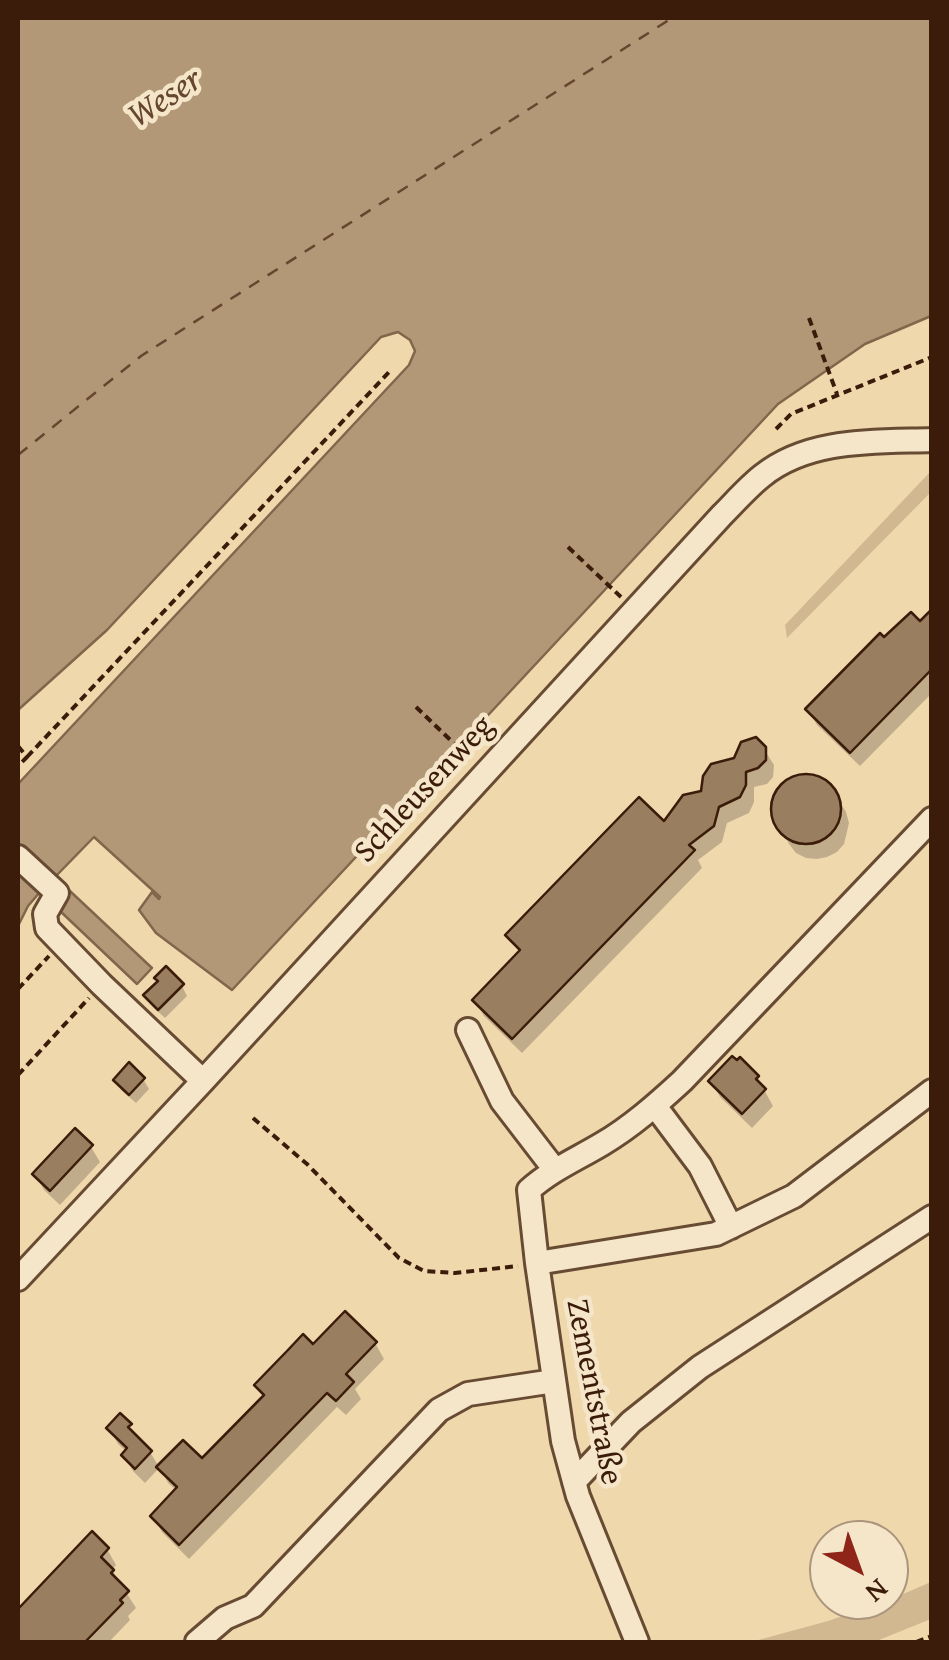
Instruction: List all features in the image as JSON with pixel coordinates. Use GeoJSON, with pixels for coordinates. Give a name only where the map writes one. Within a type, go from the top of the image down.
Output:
{"type":"FeatureCollection","features":[{"type":"Feature","properties":{"kind":"street","name":"Schleusenweg"},"geometry":{"type":"LineString","coordinates":[[18,1279],[764,474],[810,450],[846,444],[932,440]]}},
{"type":"Feature","properties":{"kind":"street"},"geometry":{"type":"LineString","coordinates":[[468,1030],[502,1101],[555,1170],[604,1143],[682,1082],[932,819]]}},
{"type":"Feature","properties":{"kind":"street"},"geometry":{"type":"LineString","coordinates":[[18,858],[57,893],[45,914],[47,928],[60,944],[203,1081]]}},
{"type":"Feature","properties":{"kind":"street"},"geometry":{"type":"LineString","coordinates":[[537,1264],[716,1234],[794,1196],[932,1091]]}},
{"type":"Feature","properties":{"kind":"street"},"geometry":{"type":"LineString","coordinates":[[655,1106],[700,1166],[730,1227]]}},
{"type":"Feature","properties":{"kind":"street","name":"Zementstraße"},"geometry":{"type":"LineString","coordinates":[[555,1170],[529,1190],[563,1441],[574,1482],[637,1642]]}},
{"type":"Feature","properties":{"kind":"street"},"geometry":{"type":"LineString","coordinates":[[574,1482],[630,1422],[700,1366],[932,1217]]}},
{"type":"Feature","properties":{"kind":"street"},"geometry":{"type":"LineString","coordinates":[[198,1642],[225,1618],[253,1606],[439,1410],[468,1394],[554,1381]]}},
{"type":"Feature","properties":{"kind":"path"},"geometry":{"type":"LineString","coordinates":[[809,318],[837,394]]}},
{"type":"Feature","properties":{"kind":"path"},"geometry":{"type":"LineString","coordinates":[[776,430],[791,414],[932,357]]}},
{"type":"Feature","properties":{"kind":"path"},"geometry":{"type":"LineString","coordinates":[[18,766],[390,371]]}},
{"type":"Feature","properties":{"kind":"path"},"geometry":{"type":"LineString","coordinates":[[568,546],[625,600]]}},
{"type":"Feature","properties":{"kind":"path"},"geometry":{"type":"LineString","coordinates":[[416,707],[467,756]]}},
{"type":"Feature","properties":{"kind":"path"},"geometry":{"type":"LineString","coordinates":[[18,746],[28,757]]}},
{"type":"Feature","properties":{"kind":"path"},"geometry":{"type":"LineString","coordinates":[[18,989],[60,944]]}},
{"type":"Feature","properties":{"kind":"path"},"geometry":{"type":"LineString","coordinates":[[18,1075],[102,985]]}},
{"type":"Feature","properties":{"kind":"path"},"geometry":{"type":"LineString","coordinates":[[252,1118],[307,1164],[399,1258],[424,1271],[456,1273],[537,1264]]}},
{"type":"Feature","properties":{"kind":"path"},"geometry":{"type":"LineString","coordinates":[[916,1642],[932,1636]]}},
{"type":"Feature","properties":{"kind":"shaded area"},"geometry":{"type":"Polygon","coordinates":[[[931,471],[931,492],[787,638],[785,625],[931,471]]]}},
{"type":"Feature","properties":{"kind":"shaded area"},"geometry":{"type":"Polygon","coordinates":[[[931,1582],[931,1619],[874,1642],[751,1642],[831,1620],[909,1620],[909,1591],[931,1582]]]}},
{"type":"Feature","properties":{"kind":"water","name":"Weser"},"geometry":{"type":"Polygon","coordinates":[[[18,18],[931,18],[931,316],[865,344],[778,404],[232,990],[156,933],[139,910],[152,892],[160,897],[94,837],[55,877],[152,968],[137,984],[40,892],[18,926],[18,784],[409,365],[415,351],[410,340],[398,332],[381,337],[107,630],[18,710],[18,18]]]}},
{"type":"Feature","properties":{"kind":"building"},"geometry":{"type":"Polygon","coordinates":[[[932,609],[932,669],[850,753],[805,709],[880,633],[884,637],[911,612],[920,621],[932,609]]]}},
{"type":"Feature","properties":{"kind":"building"},"geometry":{"type":"Polygon","coordinates":[[[756,737],[766,747],[766,760],[746,772],[746,785],[740,797],[719,807],[714,826],[689,845],[695,850],[512,1039],[472,1000],[520,950],[505,935],[639,797],[664,821],[683,795],[701,791],[703,776],[711,764],[734,758],[741,742],[756,737]]]}},
{"type":"Feature","properties":{"kind":"building"},"geometry":{"type":"Polygon","coordinates":[[[806,774],[831,784],[841,809],[831,834],[806,844],[781,834],[771,809],[781,784],[806,774]]]}},
{"type":"Feature","properties":{"kind":"building"},"geometry":{"type":"Polygon","coordinates":[[[166,966],[184,984],[158,1010],[143,995],[158,981],[154,978],[166,966]]]}},
{"type":"Feature","properties":{"kind":"building"},"geometry":{"type":"Polygon","coordinates":[[[732,1056],[737,1060],[740,1057],[766,1089],[742,1114],[708,1081],[732,1056]]]}},
{"type":"Feature","properties":{"kind":"building"},"geometry":{"type":"Polygon","coordinates":[[[129,1062],[145,1078],[129,1095],[113,1080],[129,1062]]]}},
{"type":"Feature","properties":{"kind":"building"},"geometry":{"type":"Polygon","coordinates":[[[75,1128],[93,1145],[50,1191],[32,1174],[75,1128]]]}},
{"type":"Feature","properties":{"kind":"building"},"geometry":{"type":"Polygon","coordinates":[[[345,1311],[377,1342],[346,1374],[354,1382],[336,1401],[327,1393],[179,1545],[150,1516],[177,1487],[156,1467],[183,1440],[202,1458],[264,1395],[254,1385],[303,1334],[313,1344],[345,1311]]]}},
{"type":"Feature","properties":{"kind":"building"},"geometry":{"type":"Polygon","coordinates":[[[120,1413],[152,1451],[135,1469],[121,1455],[127,1448],[106,1428],[120,1413]]]}},
{"type":"Feature","properties":{"kind":"building"},"geometry":{"type":"Polygon","coordinates":[[[92,1531],[109,1548],[101,1557],[129,1591],[120,1600],[123,1603],[85,1642],[18,1642],[18,1609],[92,1531]]]}},
{"type":"Feature","properties":{"kind":"ferry route"},"geometry":{"type":"LineString","coordinates":[[18,455],[141,356],[672,18]]}}]}
